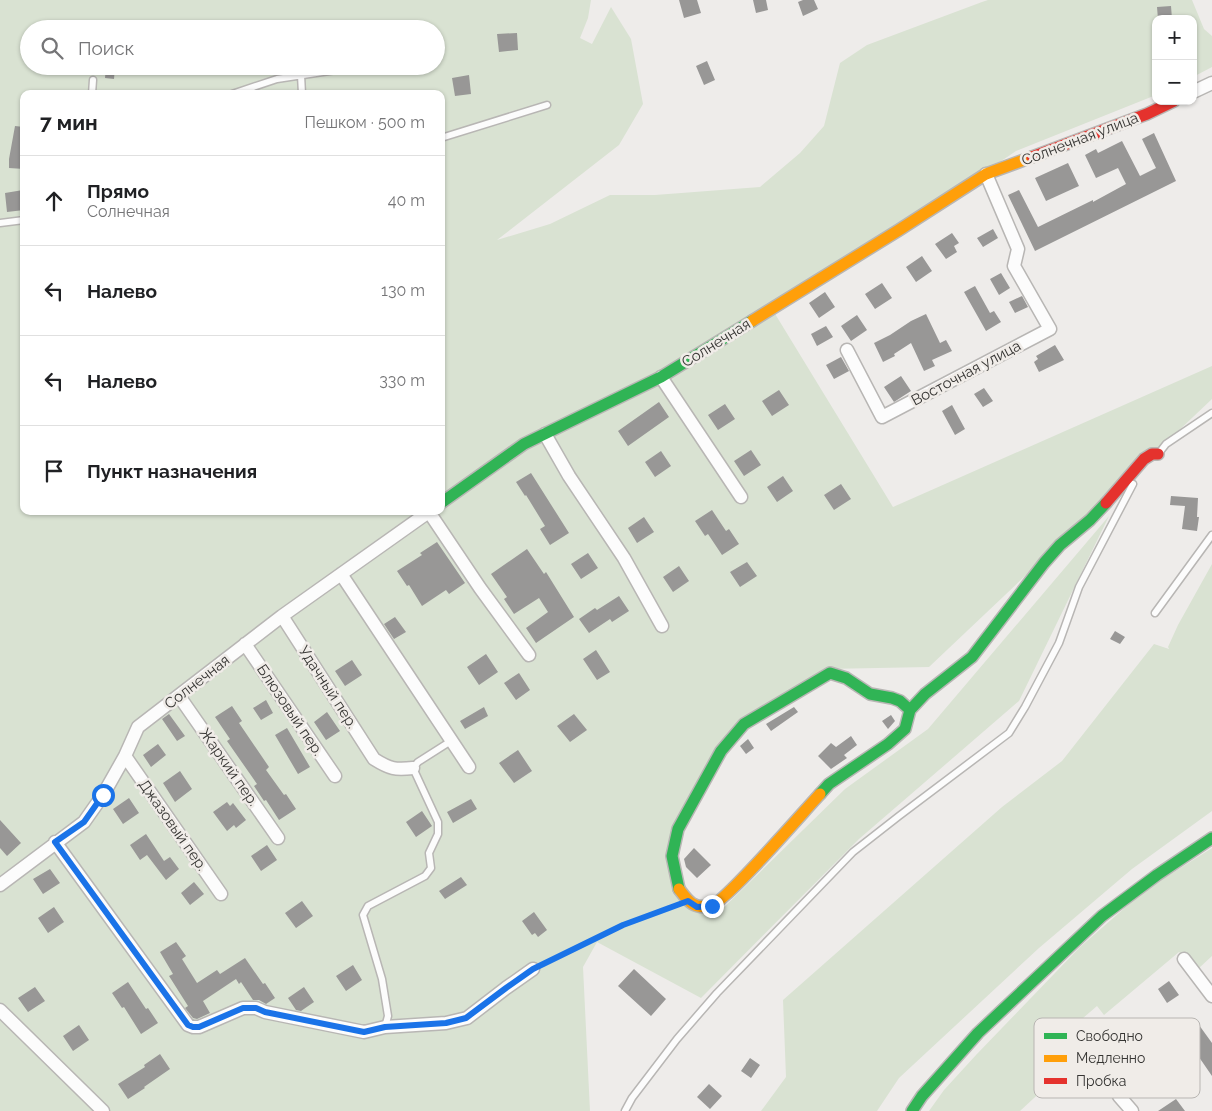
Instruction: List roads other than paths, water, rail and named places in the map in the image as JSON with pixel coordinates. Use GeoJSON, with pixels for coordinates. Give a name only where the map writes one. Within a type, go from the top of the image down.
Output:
{"type":"FeatureCollection","features":[{"type":"Feature","properties":{"kind":"street"},"geometry":{"type":"LineString","coordinates":[[1197,90],[1212,83]]}},
{"type":"Feature","properties":{"kind":"street","name":"Солнечная улица"},"geometry":{"type":"LineString","coordinates":[[986,174],[1147,114],[1166,105]]}},
{"type":"Feature","properties":{"kind":"street","name":"Восточная улица"},"geometry":{"type":"LineString","coordinates":[[847,350],[882,417],[1050,329],[1014,266],[1018,249],[986,174]]}},
{"type":"Feature","properties":{"kind":"street","name":"Солнечная"},"geometry":{"type":"LineString","coordinates":[[445,500],[524,444],[661,377],[986,174]]}},
{"type":"Feature","properties":{"kind":"street"},"geometry":{"type":"LineString","coordinates":[[661,377],[741,497]]}},
{"type":"Feature","properties":{"kind":"street"},"geometry":{"type":"LineString","coordinates":[[545,434],[569,476],[624,558],[662,626]]}},
{"type":"Feature","properties":{"kind":"street"},"geometry":{"type":"LineString","coordinates":[[910,710],[892,698],[870,694],[846,678],[830,673],[744,724],[721,751],[678,829],[672,856],[679,888],[688,901],[697,907],[712,906],[731,890],[829,784],[888,744],[905,729],[910,710],[925,694],[972,657],[1060,545],[1105,505],[1144,459],[1152,454],[1155,458]]}},
{"type":"Feature","properties":{"kind":"street","name":"Солнечная"},"geometry":{"type":"LineString","coordinates":[[0,885],[84,822],[103,795],[125,756],[138,727],[282,616],[425,515]]}},
{"type":"Feature","properties":{"kind":"street"},"geometry":{"type":"LineString","coordinates":[[431,515],[480,588],[529,655]]}},
{"type":"Feature","properties":{"kind":"street"},"geometry":{"type":"LineString","coordinates":[[341,574],[469,766]]}},
{"type":"Feature","properties":{"kind":"street","name":"Удачный пер."},"geometry":{"type":"LineString","coordinates":[[282,616],[374,759],[386,767],[413,768]]}},
{"type":"Feature","properties":{"kind":"street","name":"Блюзовый пер."},"geometry":{"type":"LineString","coordinates":[[245,644],[335,776]]}},
{"type":"Feature","properties":{"kind":"street","name":"Жаркий пер."},"geometry":{"type":"LineString","coordinates":[[179,696],[278,838]]}},
{"type":"Feature","properties":{"kind":"street","name":"Джазовый пер."},"geometry":{"type":"LineString","coordinates":[[125,756],[221,894]]}},
{"type":"Feature","properties":{"kind":"street"},"geometry":{"type":"LineString","coordinates":[[912,1111],[922,1096],[978,1033],[1102,916],[1157,875],[1212,838]]}},
{"type":"Feature","properties":{"kind":"street"},"geometry":{"type":"LineString","coordinates":[[55,842],[188,1025],[193,1027],[199,1027],[243,1008],[256,1008],[265,1012],[364,1032],[385,1027],[446,1023],[466,1018],[533,969]]}},
{"type":"Feature","properties":{"kind":"street"},"geometry":{"type":"LineString","coordinates":[[1184,959],[1212,996]]}},
{"type":"Feature","properties":{"kind":"street"},"geometry":{"type":"LineString","coordinates":[[0,1010],[103,1111]]}},
{"type":"Feature","properties":{"kind":"street"},"geometry":{"type":"LineString","coordinates":[[1121,1098],[1132,1111]]}},
{"type":"Feature","properties":{"kind":"lane"},"geometry":{"type":"LineString","coordinates":[[243,90],[277,78],[307,75]]}},
{"type":"Feature","properties":{"kind":"lane"},"geometry":{"type":"LineString","coordinates":[[301,76],[302,90]]}},
{"type":"Feature","properties":{"kind":"lane"},"geometry":{"type":"LineString","coordinates":[[92,90],[93,80]]}},
{"type":"Feature","properties":{"kind":"lane"},"geometry":{"type":"LineString","coordinates":[[445,137],[547,105]]}},
{"type":"Feature","properties":{"kind":"lane"},"geometry":{"type":"LineString","coordinates":[[0,223],[20,220]]}},
{"type":"Feature","properties":{"kind":"lane"},"geometry":{"type":"LineString","coordinates":[[1155,458],[1166,444],[1212,414]]}},
{"type":"Feature","properties":{"kind":"lane"},"geometry":{"type":"LineString","coordinates":[[625,1111],[632,1098],[705,1006],[853,852],[1009,733],[1059,643],[1079,588],[1133,484],[1139,477]]}},
{"type":"Feature","properties":{"kind":"lane"},"geometry":{"type":"LineString","coordinates":[[1155,613],[1212,535]]}},
{"type":"Feature","properties":{"kind":"lane"},"geometry":{"type":"LineString","coordinates":[[385,1027],[388,1016],[382,979],[363,915],[368,906],[425,876],[430,868],[429,853],[438,834],[438,822],[413,768],[418,762],[451,741]]}}]}
